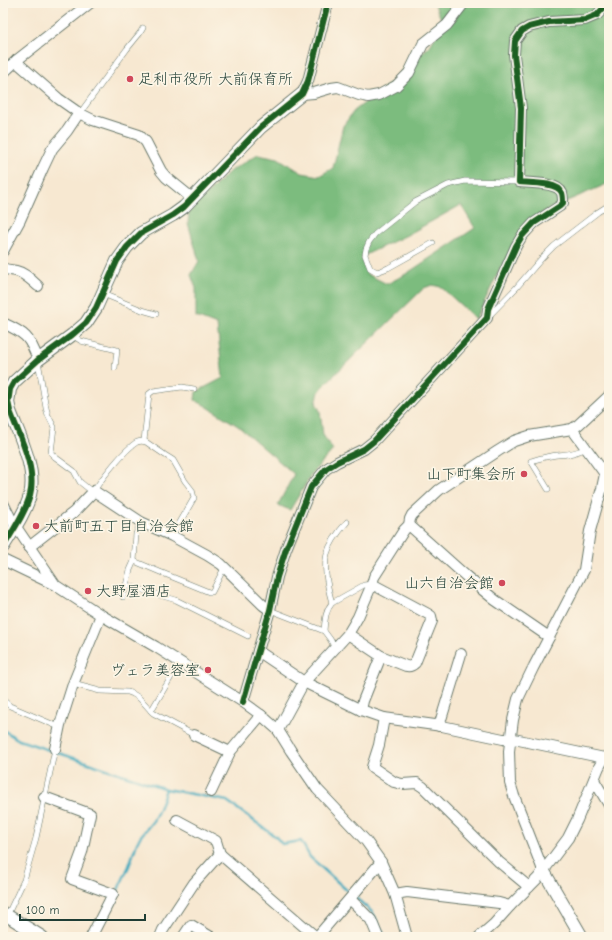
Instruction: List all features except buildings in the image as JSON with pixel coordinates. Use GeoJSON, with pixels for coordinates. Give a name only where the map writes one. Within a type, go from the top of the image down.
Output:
{"type":"FeatureCollection","features":[{"type":"Feature","properties":{"kind":"street"},"geometry":{"type":"LineString","coordinates":[[3,73],[17,60],[90,3]]}},
{"type":"Feature","properties":{"kind":"street"},"geometry":{"type":"LineString","coordinates":[[3,547],[26,507],[32,484],[30,465],[6,396],[14,382],[38,360],[86,323],[96,308],[117,262],[134,239],[149,228],[184,208],[261,127],[302,94],[313,66],[318,37],[328,3]]}},
{"type":"Feature","properties":{"kind":"street"},"geometry":{"type":"LineString","coordinates":[[302,94],[314,93],[338,87],[368,97],[379,95],[396,86],[409,73],[423,44],[447,25],[464,3]]}},
{"type":"Feature","properties":{"kind":"street"},"geometry":{"type":"LineString","coordinates":[[243,702],[270,610],[277,576],[286,549],[311,487],[326,469],[364,449],[374,441],[487,318],[488,309],[516,246],[522,236],[534,223],[563,203],[562,192],[550,184],[519,182],[521,108],[514,55],[516,41],[522,31],[529,27],[549,22],[585,20],[597,15],[608,3]]}},
{"type":"Feature","properties":{"kind":"street"},"geometry":{"type":"LineString","coordinates":[[17,60],[20,65],[59,99],[79,113],[93,120],[139,135],[146,142],[161,171],[193,200]]}},
{"type":"Feature","properties":{"kind":"street"},"geometry":{"type":"LineString","coordinates":[[3,251],[20,220],[52,149],[67,131],[79,113]]}},
{"type":"Feature","properties":{"kind":"street"},"geometry":{"type":"LineString","coordinates":[[3,268],[22,272],[38,286]]}},
{"type":"Feature","properties":{"kind":"street"},"geometry":{"type":"LineString","coordinates":[[3,323],[17,329],[29,339],[38,360]]}},
{"type":"Feature","properties":{"kind":"street"},"geometry":{"type":"LineString","coordinates":[[278,730],[304,682],[345,639],[358,617],[374,577],[409,525],[411,517],[439,490],[498,450],[514,441],[528,436],[572,429],[609,396]]}},
{"type":"Feature","properties":{"kind":"street"},"geometry":{"type":"LineString","coordinates":[[572,429],[607,472],[589,536],[584,570],[518,699],[513,720],[509,751],[510,783],[543,870],[582,937]]}},
{"type":"Feature","properties":{"kind":"street"},"geometry":{"type":"LineString","coordinates":[[29,547],[74,512],[94,491],[141,522],[172,536],[207,555],[224,568],[262,605],[270,610]]}},
{"type":"Feature","properties":{"kind":"street"},"geometry":{"type":"LineString","coordinates":[[3,503],[9,517],[55,585]]}},
{"type":"Feature","properties":{"kind":"street"},"geometry":{"type":"LineString","coordinates":[[409,525],[495,600],[549,636]]}},
{"type":"Feature","properties":{"kind":"street"},"geometry":{"type":"LineString","coordinates":[[3,560],[55,585],[156,647],[243,702],[278,730],[317,789],[366,841],[381,862],[394,894],[407,937]]}},
{"type":"Feature","properties":{"kind":"street"},"geometry":{"type":"LineString","coordinates":[[348,634],[381,656],[409,667],[415,664],[432,619],[428,614],[372,584]]}},
{"type":"Feature","properties":{"kind":"street"},"geometry":{"type":"LineString","coordinates":[[55,749],[59,727],[73,684],[101,614]]}},
{"type":"Feature","properties":{"kind":"street"},"geometry":{"type":"LineString","coordinates":[[258,651],[304,682],[361,710],[384,718],[439,726],[503,739],[514,739],[607,757],[594,780],[568,838],[529,887],[494,924],[479,937]]}},
{"type":"Feature","properties":{"kind":"street"},"geometry":{"type":"LineString","coordinates":[[439,726],[461,654]]}},
{"type":"Feature","properties":{"kind":"street"},"geometry":{"type":"LineString","coordinates":[[361,710],[363,701],[381,656]]}},
{"type":"Feature","properties":{"kind":"street"},"geometry":{"type":"LineString","coordinates":[[211,792],[230,752],[261,715]]}},
{"type":"Feature","properties":{"kind":"street"},"geometry":{"type":"LineString","coordinates":[[384,718],[379,745],[372,766],[394,782],[402,784],[417,783],[423,787],[499,862],[529,887]]}},
{"type":"Feature","properties":{"kind":"street"},"geometry":{"type":"LineString","coordinates":[[194,735],[230,752]]}},
{"type":"Feature","properties":{"kind":"street"},"geometry":{"type":"LineString","coordinates":[[594,780],[609,805]]}},
{"type":"Feature","properties":{"kind":"street"},"geometry":{"type":"LineString","coordinates":[[44,798],[90,814],[82,852],[72,879],[113,894],[91,937]]}},
{"type":"Feature","properties":{"kind":"street"},"geometry":{"type":"LineString","coordinates":[[177,820],[216,841],[220,854],[317,937],[381,862]]}},
{"type":"Feature","properties":{"kind":"street"},"geometry":{"type":"LineString","coordinates":[[160,937],[194,883],[220,854]]}},
{"type":"Feature","properties":{"kind":"street"},"geometry":{"type":"LineString","coordinates":[[394,894],[407,892],[499,903],[510,906]]}},
{"type":"Feature","properties":{"kind":"street"},"geometry":{"type":"LineString","coordinates":[[350,899],[371,920],[378,937]]}},
{"type":"Feature","properties":{"kind":"street"},"geometry":{"type":"LineString","coordinates":[[4,916],[42,937]]}},
{"type":"Feature","properties":{"kind":"street"},"geometry":{"type":"LineString","coordinates":[[183,937],[191,925],[211,937]]}},
{"type":"Feature","properties":{"kind":"lane"},"geometry":{"type":"LineString","coordinates":[[79,113],[143,28]]}},
{"type":"Feature","properties":{"kind":"lane"},"geometry":{"type":"LineString","coordinates":[[433,243],[388,268],[377,272],[370,268],[365,255],[369,242],[375,234],[415,202],[448,185],[465,181],[519,182]]}},
{"type":"Feature","properties":{"kind":"lane"},"geometry":{"type":"LineString","coordinates":[[487,318],[554,246],[609,205]]}},
{"type":"Feature","properties":{"kind":"lane"},"geometry":{"type":"LineString","coordinates":[[102,294],[156,314]]}},
{"type":"Feature","properties":{"kind":"lane"},"geometry":{"type":"LineString","coordinates":[[72,335],[81,341],[118,350],[115,368]]}},
{"type":"Feature","properties":{"kind":"lane"},"geometry":{"type":"LineString","coordinates":[[38,360],[46,408],[54,427],[51,453],[74,471],[80,482],[90,490],[94,491],[123,454],[136,442],[144,441],[176,462],[185,481],[192,490],[194,498],[172,536]]}},
{"type":"Feature","properties":{"kind":"lane"},"geometry":{"type":"LineString","coordinates":[[144,441],[149,394],[153,391],[182,387],[194,389]]}},
{"type":"Feature","properties":{"kind":"lane"},"geometry":{"type":"LineString","coordinates":[[548,489],[531,461],[550,456],[575,453],[586,448]]}},
{"type":"Feature","properties":{"kind":"lane"},"geometry":{"type":"LineString","coordinates":[[123,597],[134,560],[136,534],[141,522]]}},
{"type":"Feature","properties":{"kind":"lane"},"geometry":{"type":"LineString","coordinates":[[332,603],[327,583],[326,555],[347,522]]}},
{"type":"Feature","properties":{"kind":"lane"},"geometry":{"type":"LineString","coordinates":[[134,560],[209,592],[212,592],[224,568]]}},
{"type":"Feature","properties":{"kind":"lane"},"geometry":{"type":"LineString","coordinates":[[324,631],[326,614],[332,603],[364,585],[372,584]]}},
{"type":"Feature","properties":{"kind":"lane"},"geometry":{"type":"LineString","coordinates":[[126,585],[176,600],[248,636]]}},
{"type":"Feature","properties":{"kind":"lane"},"geometry":{"type":"LineString","coordinates":[[270,610],[324,631],[335,648]]}},
{"type":"Feature","properties":{"kind":"lane"},"geometry":{"type":"LineString","coordinates":[[151,711],[180,662]]}},
{"type":"Feature","properties":{"kind":"lane"},"geometry":{"type":"LineString","coordinates":[[73,684],[100,691],[128,692],[133,694],[138,697],[153,713],[194,735]]}},
{"type":"Feature","properties":{"kind":"lane"},"geometry":{"type":"LineString","coordinates":[[3,700],[10,706],[59,727]]}},
{"type":"Feature","properties":{"kind":"lane"},"geometry":{"type":"LineString","coordinates":[[4,916],[24,880],[36,838],[55,749]]}},
{"type":"Feature","properties":{"kind":"green space"},"geometry":{"type":"Polygon","coordinates":[[[434,3],[609,3],[609,183],[544,211],[501,267],[476,319],[441,287],[432,285],[424,288],[325,384],[319,392],[316,403],[320,411],[323,435],[333,450],[313,472],[290,510],[278,505],[294,474],[238,426],[195,400],[196,392],[223,378],[217,325],[196,317],[196,288],[191,275],[199,261],[188,223],[189,212],[230,171],[258,154],[278,158],[302,173],[319,176],[333,168],[343,126],[354,111],[392,82],[404,68],[430,46],[443,23],[434,3]],[[461,205],[407,235],[361,257],[367,274],[387,284],[406,274],[475,228],[461,205]]]}},
{"type":"Feature","properties":{"kind":"waterway"},"geometry":{"type":"LineString","coordinates":[[3,730],[19,740],[52,751]]}},
{"type":"Feature","properties":{"kind":"waterway"},"geometry":{"type":"LineString","coordinates":[[56,752],[166,789],[227,801],[276,837],[282,844],[301,841],[310,857],[351,894]]}},
{"type":"Feature","properties":{"kind":"waterway"},"geometry":{"type":"LineString","coordinates":[[117,892],[129,866],[137,843],[153,821],[166,789]]}},
{"type":"Feature","properties":{"kind":"waterway"},"geometry":{"type":"LineString","coordinates":[[355,897],[373,913],[385,937]]}},
{"type":"Feature","properties":{"kind":"cycle path"},"geometry":{"type":"LineString","coordinates":[[3,547],[28,502],[32,485],[26,452],[8,402],[10,389],[14,382],[38,360],[86,323],[96,308],[117,261],[127,247],[141,233],[184,207],[261,127],[302,94],[308,81],[328,3]]}},
{"type":"Feature","properties":{"kind":"cycle path"},"geometry":{"type":"LineString","coordinates":[[243,702],[270,610],[277,577],[286,549],[311,487],[326,469],[364,449],[374,441],[487,318],[488,309],[516,246],[522,236],[534,223],[563,203],[562,193],[555,187],[543,184],[519,182],[521,108],[514,55],[515,41],[522,31],[529,27],[549,22],[585,20],[597,15],[608,3]]}},
{"type":"Feature","properties":{"kind":"place","name":"足利市役所 大前保育所"},"geometry":{"type":"Point","coordinates":[130,79]}},
{"type":"Feature","properties":{"kind":"place","name":"山下町集会所"},"geometry":{"type":"Point","coordinates":[524,474]}},
{"type":"Feature","properties":{"kind":"place","name":"大前町五丁目自治会館"},"geometry":{"type":"Point","coordinates":[36,526]}},
{"type":"Feature","properties":{"kind":"place","name":"山六自治会館"},"geometry":{"type":"Point","coordinates":[502,583]}},
{"type":"Feature","properties":{"kind":"place","name":"大野屋酒店"},"geometry":{"type":"Point","coordinates":[88,591]}},
{"type":"Feature","properties":{"kind":"place","name":"ヴェラ美容室"},"geometry":{"type":"Point","coordinates":[208,670]}}]}
